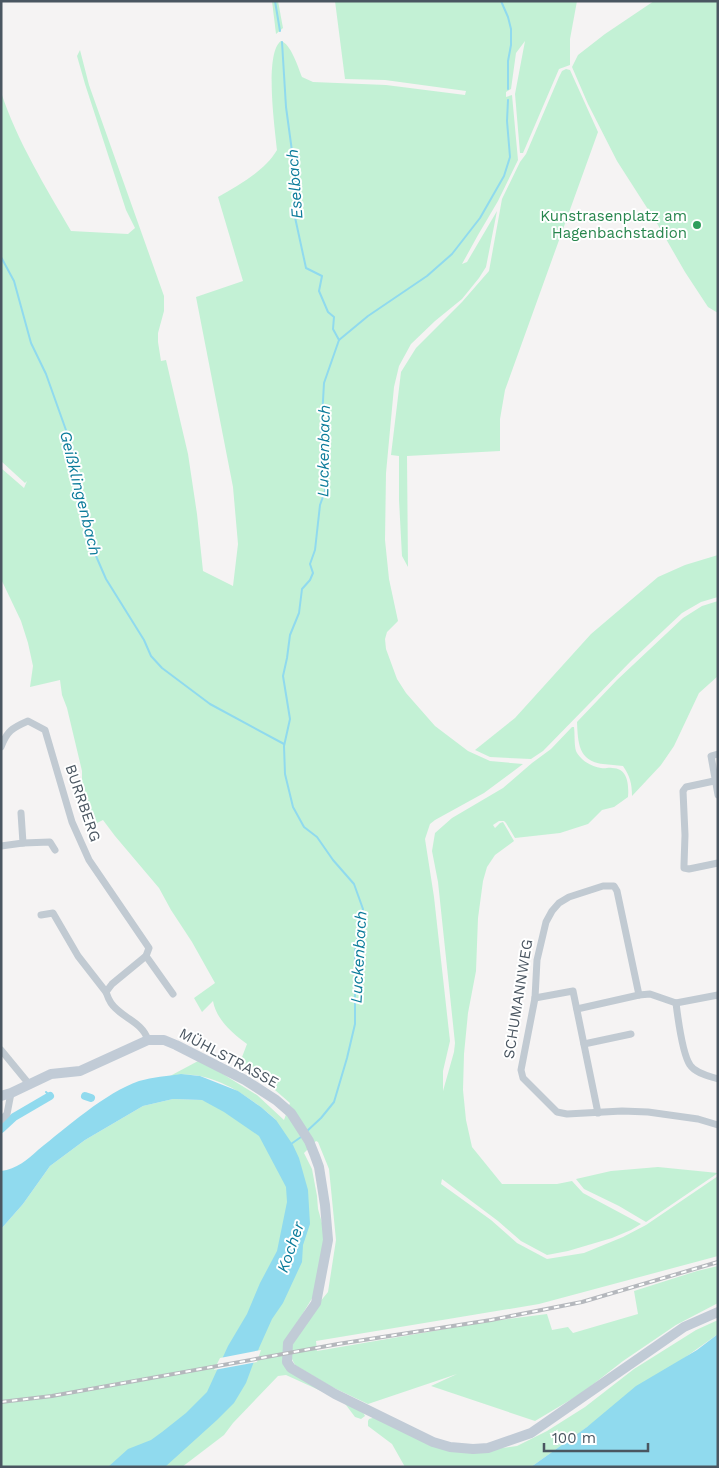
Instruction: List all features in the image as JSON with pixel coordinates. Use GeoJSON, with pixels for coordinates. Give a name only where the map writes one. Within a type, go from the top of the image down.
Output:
{"type":"FeatureCollection","features":[{"type":"Feature","properties":{"kind":"street","name":"BURRBERG"},"geometry":{"type":"LineString","coordinates":[[1,747],[6,735],[14,727],[28,721],[45,730],[72,822],[89,860],[149,948],[146,956],[173,994]]}},
{"type":"Feature","properties":{"kind":"street"},"geometry":{"type":"LineString","coordinates":[[718,754],[711,756],[718,795]]}},
{"type":"Feature","properties":{"kind":"street"},"geometry":{"type":"LineString","coordinates":[[714,781],[686,787],[683,791],[684,868],[688,869],[718,863]]}},
{"type":"Feature","properties":{"kind":"street"},"geometry":{"type":"LineString","coordinates":[[22,813],[23,843]]}},
{"type":"Feature","properties":{"kind":"street"},"geometry":{"type":"LineString","coordinates":[[1,846],[50,842],[55,850]]}},
{"type":"Feature","properties":{"kind":"street","name":"SCHUMANNWEG"},"geometry":{"type":"LineString","coordinates":[[639,995],[617,891],[614,886],[602,886],[559,903],[546,922],[537,960],[535,998],[521,1070],[523,1078],[557,1112],[566,1114],[622,1111],[648,1112],[698,1119],[718,1125]]}},
{"type":"Feature","properties":{"kind":"street"},"geometry":{"type":"LineString","coordinates":[[1,1120],[7,1114],[6,1095],[51,1074],[80,1071],[148,1040],[142,1028],[111,1003],[106,992],[78,956],[53,913],[41,915]]}},
{"type":"Feature","properties":{"kind":"street"},"geometry":{"type":"LineString","coordinates":[[106,992],[112,984],[146,956]]}},
{"type":"Feature","properties":{"kind":"street"},"geometry":{"type":"LineString","coordinates":[[535,998],[573,991],[598,1113]]}},
{"type":"Feature","properties":{"kind":"street"},"geometry":{"type":"LineString","coordinates":[[577,1010],[639,995],[650,994],[676,1003],[718,995]]}},
{"type":"Feature","properties":{"kind":"street"},"geometry":{"type":"LineString","coordinates":[[676,1003],[684,1047],[690,1066],[718,1079]]}},
{"type":"Feature","properties":{"kind":"street"},"geometry":{"type":"LineString","coordinates":[[584,1044],[631,1034]]}},
{"type":"Feature","properties":{"kind":"street","name":"MÜHLSTRASSE"},"geometry":{"type":"LineString","coordinates":[[148,1040],[164,1040],[245,1080],[276,1100],[291,1113],[309,1141],[319,1167],[328,1240],[316,1303],[288,1342],[287,1362],[291,1368],[318,1385],[433,1442],[450,1447],[488,1448],[531,1433],[684,1327],[718,1312]]}},
{"type":"Feature","properties":{"kind":"street"},"geometry":{"type":"LineString","coordinates":[[1,1050],[29,1084]]}},
{"type":"Feature","properties":{"kind":"green space"},"geometry":{"type":"Polygon","coordinates":[[[272,1],[278,1],[283,28],[276,34],[272,1]]]}},
{"type":"Feature","properties":{"kind":"green space"},"geometry":{"type":"Polygon","coordinates":[[[335,1],[577,1],[570,39],[570,65],[559,69],[523,153],[520,153],[515,94],[525,41],[516,53],[511,89],[506,92],[506,97],[512,95],[518,160],[498,201],[462,264],[467,262],[497,211],[486,267],[462,299],[411,344],[399,366],[394,387],[386,473],[385,540],[389,579],[398,621],[387,632],[385,639],[386,649],[397,679],[406,693],[435,726],[468,751],[490,761],[523,764],[484,793],[435,820],[430,824],[425,839],[434,897],[450,1041],[443,1071],[443,1091],[455,1043],[438,882],[432,851],[435,833],[452,818],[503,788],[551,749],[572,727],[574,727],[576,751],[580,757],[590,765],[617,769],[626,778],[628,797],[614,807],[602,810],[588,824],[560,833],[515,838],[504,821],[499,821],[493,825],[495,828],[503,822],[514,841],[495,855],[487,867],[483,881],[478,918],[476,971],[468,1013],[464,1054],[463,1090],[466,1120],[472,1147],[502,1184],[557,1184],[572,1181],[583,1193],[641,1224],[612,1238],[547,1255],[521,1241],[498,1221],[442,1179],[441,1184],[491,1220],[517,1243],[547,1259],[584,1253],[623,1237],[646,1225],[718,1176],[718,1256],[539,1304],[316,1341],[317,1351],[492,1321],[547,1314],[552,1330],[568,1327],[573,1333],[638,1314],[634,1291],[718,1266],[718,1303],[676,1325],[623,1361],[582,1393],[535,1421],[431,1386],[457,1374],[368,1404],[332,1387],[295,1365],[292,1359],[291,1347],[310,1314],[328,1292],[336,1240],[329,1169],[316,1141],[304,1153],[312,1169],[318,1209],[324,1230],[323,1253],[314,1295],[285,1343],[284,1364],[362,1410],[365,1416],[361,1419],[355,1417],[343,1401],[286,1375],[278,1376],[224,1435],[182,1467],[1,1467],[1,1229],[23,1204],[50,1166],[85,1140],[143,1106],[173,1099],[202,1100],[276,1120],[253,1101],[213,1080],[199,1076],[170,1076],[200,1060],[257,1095],[284,1120],[290,1103],[268,1084],[271,1078],[239,1065],[247,1044],[221,1020],[213,1001],[202,1012],[194,998],[215,983],[192,942],[159,888],[103,820],[95,824],[82,788],[82,771],[67,708],[62,695],[60,680],[30,687],[33,666],[28,643],[21,621],[1,579],[1,468],[24,488],[27,481],[25,483],[1,461],[1,92],[23,146],[71,231],[128,234],[135,228],[126,210],[85,84],[77,56],[80,50],[89,85],[164,296],[164,311],[158,333],[158,342],[161,361],[166,360],[188,454],[203,571],[233,586],[238,544],[233,487],[196,297],[243,281],[218,197],[258,171],[272,158],[277,150],[272,92],[273,60],[276,48],[281,41],[285,43],[294,56],[302,77],[313,82],[386,85],[465,95],[466,91],[385,80],[345,79],[335,1]]]}},
{"type":"Feature","properties":{"kind":"green space"},"geometry":{"type":"Polygon","coordinates":[[[654,1],[718,1],[718,313],[708,307],[617,161],[588,104],[572,67],[578,55],[654,1]]]}},
{"type":"Feature","properties":{"kind":"green space"},"geometry":{"type":"Polygon","coordinates":[[[570,70],[598,132],[505,390],[500,419],[500,451],[407,456],[408,567],[402,556],[399,456],[391,455],[401,372],[416,348],[462,302],[489,271],[502,199],[520,162],[526,154],[559,77],[562,71],[570,70]]]}},
{"type":"Feature","properties":{"kind":"green space"},"geometry":{"type":"Polygon","coordinates":[[[718,555],[718,597],[701,602],[682,613],[631,661],[543,751],[531,759],[490,757],[475,750],[515,718],[591,634],[658,577],[685,565],[718,555]]]}},
{"type":"Feature","properties":{"kind":"green space"},"geometry":{"type":"Polygon","coordinates":[[[718,601],[718,676],[699,693],[674,746],[661,765],[632,796],[630,780],[623,766],[595,762],[584,755],[579,743],[577,722],[617,680],[683,618],[702,606],[718,601]]]}},
{"type":"Feature","properties":{"kind":"green space"},"geometry":{"type":"Polygon","coordinates":[[[658,1167],[718,1173],[646,1222],[584,1189],[576,1179],[611,1171],[658,1167]]]}},
{"type":"Feature","properties":{"kind":"green space"},"geometry":{"type":"Polygon","coordinates":[[[718,1320],[718,1334],[531,1467],[405,1467],[392,1444],[368,1426],[369,1419],[376,1417],[421,1440],[493,1449],[517,1446],[547,1431],[585,1407],[634,1369],[696,1330],[718,1320]]]}},
{"type":"Feature","properties":{"kind":"water","name":"Kocher"},"geometry":{"type":"Polygon","coordinates":[[[181,1074],[200,1076],[238,1091],[276,1120],[293,1145],[299,1158],[308,1190],[310,1224],[303,1245],[302,1262],[283,1303],[272,1319],[246,1383],[234,1403],[165,1467],[108,1467],[128,1449],[151,1440],[162,1432],[186,1413],[207,1392],[228,1346],[247,1314],[260,1283],[277,1251],[287,1202],[286,1187],[259,1136],[224,1112],[202,1100],[173,1099],[143,1106],[85,1140],[50,1166],[23,1204],[1,1229],[1,1171],[21,1164],[87,1111],[126,1086],[139,1081],[181,1074]]]}},
{"type":"Feature","properties":{"kind":"water"},"geometry":{"type":"Polygon","coordinates":[[[718,1334],[718,1467],[531,1467],[587,1427],[636,1386],[697,1350],[718,1334]]]}},
{"type":"Feature","properties":{"kind":"pier"},"geometry":{"type":"Polygon","coordinates":[[[261,1350],[257,1362],[214,1370],[220,1358],[261,1350]]]}},
{"type":"Feature","properties":{"kind":"waterway","name":"Eselbach"},"geometry":{"type":"LineString","coordinates":[[275,1],[280,31]]}},
{"type":"Feature","properties":{"kind":"waterway","name":"Luckenbach"},"geometry":{"type":"LineString","coordinates":[[501,1],[511,29],[508,89]]}},
{"type":"Feature","properties":{"kind":"waterway","name":"Eselbach"},"geometry":{"type":"LineString","coordinates":[[282,42],[286,107],[297,188],[293,208],[306,268],[322,276],[319,291],[328,312],[334,317],[333,329],[339,340]]}},
{"type":"Feature","properties":{"kind":"waterway","name":"Luckenbach"},"geometry":{"type":"LineString","coordinates":[[306,1132],[334,1102],[347,1058],[355,1024],[355,951],[363,909],[354,884],[333,860],[317,837],[304,827],[293,807],[285,774],[284,746],[290,719],[283,676],[290,635],[299,613],[302,589],[313,573],[310,564],[315,550],[320,505],[325,491],[326,475],[321,436],[324,383],[339,340],[368,316],[427,276],[452,254],[480,218],[504,176],[510,157],[507,121],[508,100]]}},
{"type":"Feature","properties":{"kind":"waterway","name":"Geißklingenbach"},"geometry":{"type":"LineString","coordinates":[[1,257],[14,281],[31,343],[46,374],[72,447],[78,486],[93,536],[96,556],[106,579],[144,640],[151,656],[162,668],[210,704],[284,744]]}},
{"type":"Feature","properties":{"kind":"waterway"},"geometry":{"type":"LineString","coordinates":[[46,1092],[50,1096]]}},
{"type":"Feature","properties":{"kind":"waterway"},"geometry":{"type":"LineString","coordinates":[[1,1129],[14,1117],[50,1096]]}},
{"type":"Feature","properties":{"kind":"waterway"},"geometry":{"type":"LineString","coordinates":[[85,1096],[91,1098]]}},
{"type":"Feature","properties":{"kind":"waterway","name":"Luckenbach"},"geometry":{"type":"LineString","coordinates":[[291,1144],[301,1137]]}},
{"type":"Feature","properties":{"kind":"railway"},"geometry":{"type":"LineString","coordinates":[[1,1402],[52,1396],[338,1344],[491,1320],[582,1302],[718,1262]]}},
{"type":"Feature","properties":{"kind":"place","name":"Kunstrasenplatz am Hagenbachstadion"},"geometry":{"type":"Point","coordinates":[697,225]}}]}
